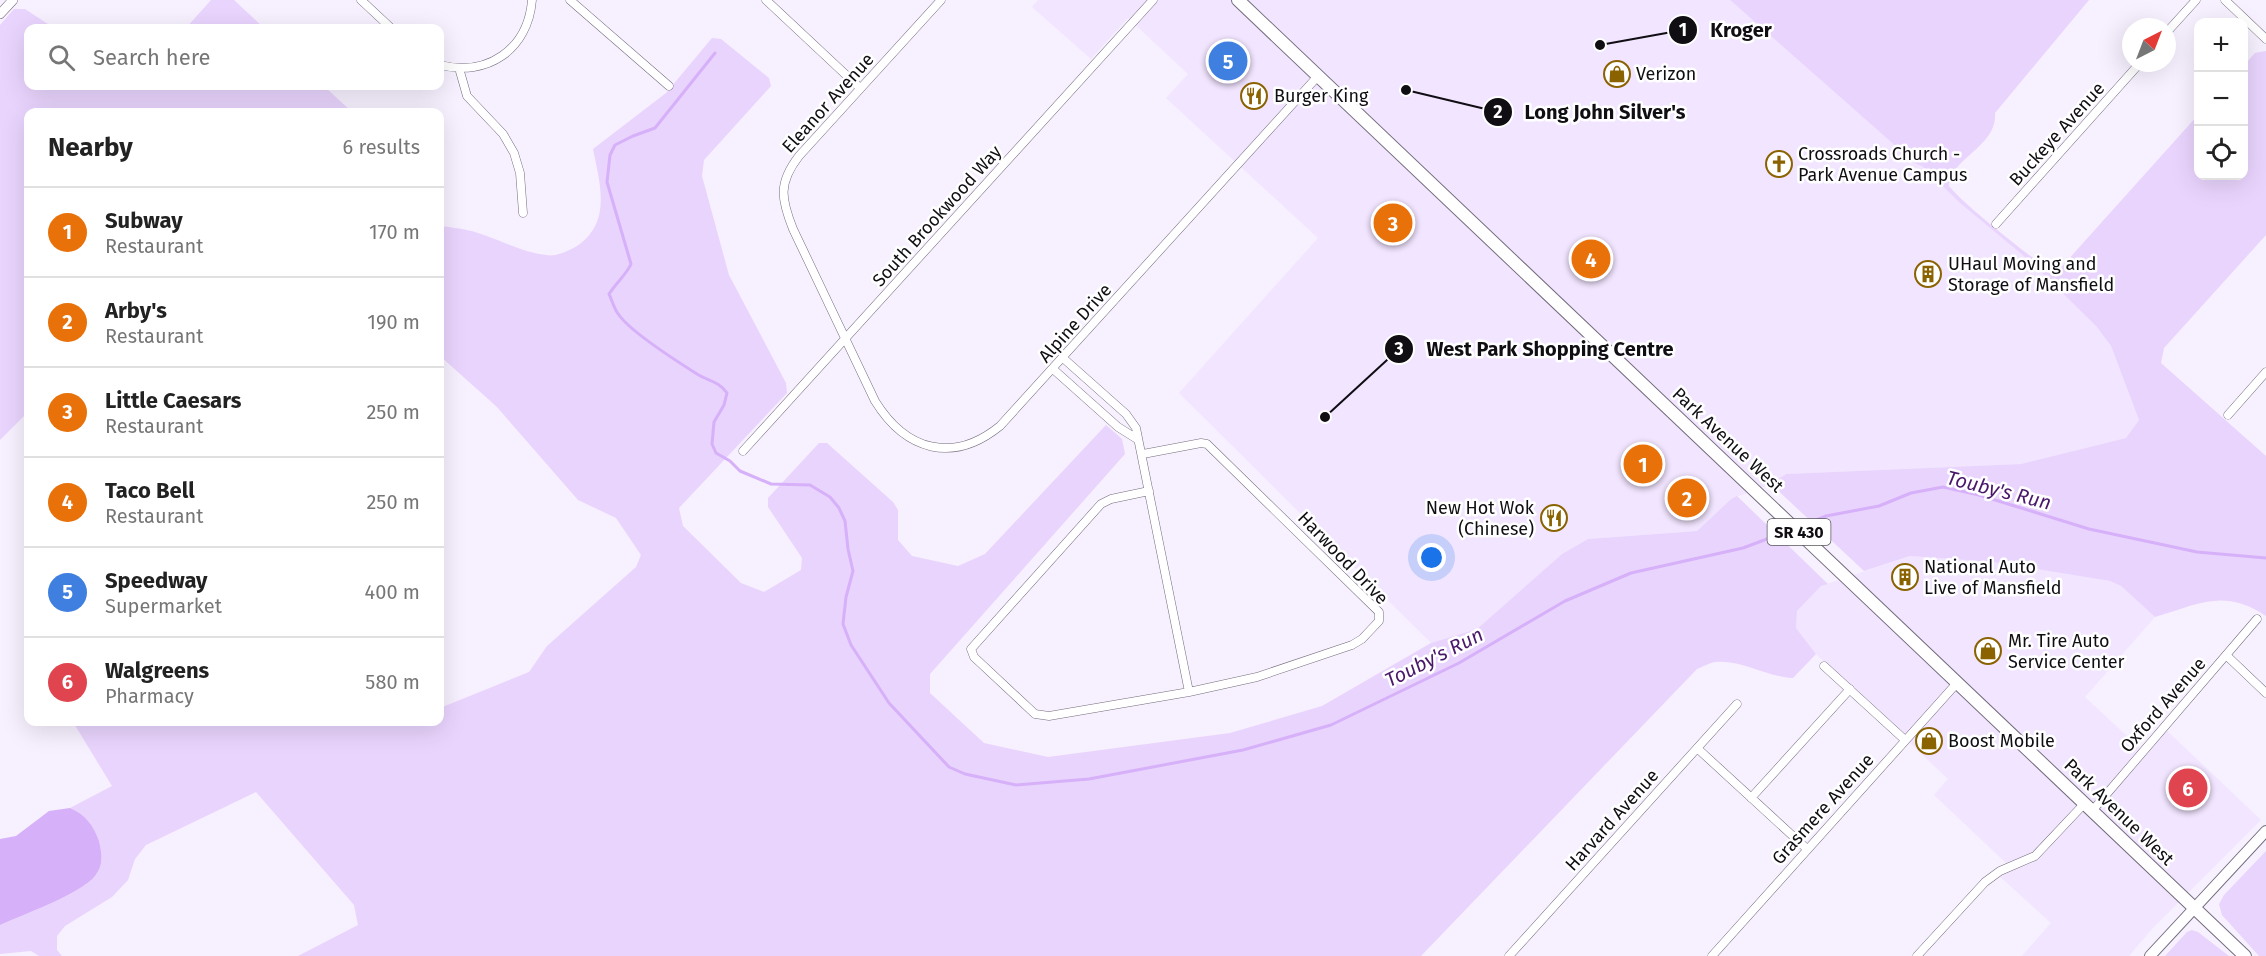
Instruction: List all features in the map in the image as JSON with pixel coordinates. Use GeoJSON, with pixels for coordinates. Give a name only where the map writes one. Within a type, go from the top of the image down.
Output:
{"type":"FeatureCollection","features":[{"type":"Feature","properties":{"kind":"main road","name":"Park Avenue West"},"geometry":{"type":"LineString","coordinates":[[1238,0],[2245,956]]}},
{"type":"Feature","properties":{"kind":"main road"},"geometry":{"type":"LineString","coordinates":[[2150,956],[2266,831]]}},
{"type":"Feature","properties":{"kind":"street"},"geometry":{"type":"LineString","coordinates":[[0,14],[13,0]]}},
{"type":"Feature","properties":{"kind":"street"},"geometry":{"type":"LineString","coordinates":[[361,0],[387,24]]}},
{"type":"Feature","properties":{"kind":"street"},"geometry":{"type":"LineString","coordinates":[[444,66],[459,68],[489,64],[501,58],[516,42],[527,22],[532,0]]}},
{"type":"Feature","properties":{"kind":"street"},"geometry":{"type":"LineString","coordinates":[[570,0],[669,86]]}},
{"type":"Feature","properties":{"kind":"street"},"geometry":{"type":"LineString","coordinates":[[766,0],[860,88]]}},
{"type":"Feature","properties":{"kind":"street","name":"Eleanor Avenue"},"geometry":{"type":"LineString","coordinates":[[846,338],[787,213],[783,193],[787,173],[940,0]]}},
{"type":"Feature","properties":{"kind":"street","name":"South Brookwood Way"},"geometry":{"type":"LineString","coordinates":[[743,451],[1153,0]]}},
{"type":"Feature","properties":{"kind":"street"},"geometry":{"type":"LineString","coordinates":[[2176,22],[2196,0]]}},
{"type":"Feature","properties":{"kind":"street"},"geometry":{"type":"LineString","coordinates":[[2225,0],[2266,39]]}},
{"type":"Feature","properties":{"kind":"street"},"geometry":{"type":"LineString","coordinates":[[459,68],[467,96],[502,134],[514,153],[520,173],[523,213]]}},
{"type":"Feature","properties":{"kind":"street","name":"Buckeye Avenue"},"geometry":{"type":"LineString","coordinates":[[1996,224],[2132,72]]}},
{"type":"Feature","properties":{"kind":"street","name":"Alpine Drive"},"geometry":{"type":"LineString","coordinates":[[846,338],[883,413],[908,437],[927,446],[960,447],[992,433],[1053,369],[1318,75]]}},
{"type":"Feature","properties":{"kind":"street"},"geometry":{"type":"LineString","coordinates":[[1063,358],[1126,414],[1136,428],[1189,692]]}},
{"type":"Feature","properties":{"kind":"street"},"geometry":{"type":"LineString","coordinates":[[1053,369],[1118,427],[1137,439]]}},
{"type":"Feature","properties":{"kind":"street"},"geometry":{"type":"LineString","coordinates":[[2228,415],[2266,372]]}},
{"type":"Feature","properties":{"kind":"street","name":"Harwood Drive"},"geometry":{"type":"LineString","coordinates":[[1143,454],[1201,442],[1207,444],[1378,612],[1379,621],[1362,639],[1352,645],[1271,673],[1189,692],[1041,716],[1035,714],[971,652],[974,644],[1101,504],[1110,498],[1149,491]]}},
{"type":"Feature","properties":{"kind":"street","name":"Oxford Avenue"},"geometry":{"type":"LineString","coordinates":[[1917,956],[1985,882],[2000,871],[2034,856],[2088,807],[2257,619]]}},
{"type":"Feature","properties":{"kind":"street"},"geometry":{"type":"LineString","coordinates":[[2226,655],[2266,693]]}},
{"type":"Feature","properties":{"kind":"street"},"geometry":{"type":"LineString","coordinates":[[1824,666],[1905,740]]}},
{"type":"Feature","properties":{"kind":"street","name":"Grasmere Avenue"},"geometry":{"type":"LineString","coordinates":[[1712,956],[1957,683]]}},
{"type":"Feature","properties":{"kind":"street"},"geometry":{"type":"LineString","coordinates":[[1751,798],[1850,689]]}},
{"type":"Feature","properties":{"kind":"street","name":"Harvard Avenue"},"geometry":{"type":"LineString","coordinates":[[1509,956],[1737,704]]}},
{"type":"Feature","properties":{"kind":"street"},"geometry":{"type":"LineString","coordinates":[[1697,748],[1806,849]]}},
{"type":"Feature","properties":{"kind":"shaded area"},"geometry":{"type":"Polygon","coordinates":[[[211,0],[234,0],[260,24],[190,24],[211,0]]]}},
{"type":"Feature","properties":{"kind":"shaded area"},"geometry":{"type":"Polygon","coordinates":[[[1038,0],[1730,0],[1916,164],[1922,166],[1960,203],[2031,262],[2096,326],[2111,346],[2139,420],[2126,438],[2021,464],[1786,474],[1771,484],[1731,499],[1697,531],[1588,539],[1562,554],[1477,629],[1431,643],[1179,393],[1318,238],[1166,98],[1188,74],[1128,18],[1091,59],[1032,7],[1038,0]]]}},
{"type":"Feature","properties":{"kind":"shaded area"},"geometry":{"type":"Polygon","coordinates":[[[1730,0],[2089,0],[1995,113],[1994,125],[1989,135],[1957,168],[1951,176],[1949,186],[1990,224],[2054,272],[2057,272],[2194,119],[2194,180],[2248,180],[2248,61],[2255,53],[2266,51],[2266,235],[2164,348],[2161,363],[2266,456],[2266,616],[2251,607],[2237,603],[2211,601],[2155,617],[2121,586],[2110,581],[1993,562],[1910,556],[1864,571],[1771,484],[1786,474],[2021,464],[2126,438],[2139,420],[2111,346],[2096,326],[2031,262],[1960,203],[1922,166],[1916,164],[1730,0]]]}},
{"type":"Feature","properties":{"kind":"shaded area"},"geometry":{"type":"Polygon","coordinates":[[[14,9],[25,9],[48,24],[24,24],[24,90],[328,90],[348,108],[24,108],[24,416],[0,440],[0,25],[14,9]]]}},
{"type":"Feature","properties":{"kind":"shaded area"},"geometry":{"type":"Polygon","coordinates":[[[712,38],[721,39],[769,78],[771,86],[704,160],[702,176],[729,275],[786,383],[787,393],[679,508],[683,526],[741,583],[764,592],[801,570],[802,558],[768,507],[768,498],[819,443],[827,443],[893,502],[898,510],[898,540],[912,556],[958,566],[985,554],[1106,425],[1122,439],[1125,454],[930,674],[930,693],[984,743],[1048,757],[1230,733],[1322,706],[1431,643],[1477,629],[1562,554],[1588,539],[1697,531],[1737,496],[1828,584],[1821,586],[1797,611],[1796,628],[1816,654],[1793,678],[1725,662],[1713,663],[1697,669],[1421,956],[298,956],[358,925],[354,905],[256,792],[146,845],[135,859],[128,880],[112,897],[65,926],[57,936],[57,950],[62,956],[39,956],[31,951],[0,954],[0,925],[77,890],[88,883],[100,868],[101,850],[94,830],[85,817],[70,808],[112,786],[75,726],[444,726],[444,706],[529,672],[547,646],[636,567],[641,555],[616,518],[578,500],[497,407],[444,360],[444,227],[477,233],[526,251],[546,255],[566,252],[577,246],[595,226],[601,202],[593,149],[666,93],[712,38]]]}},
{"type":"Feature","properties":{"kind":"shaded area"},"geometry":{"type":"Polygon","coordinates":[[[1910,556],[1993,562],[2110,581],[2121,586],[2155,617],[2085,697],[2143,751],[2163,727],[2261,820],[2151,930],[2129,956],[2022,956],[2051,923],[1995,872],[2006,863],[1934,795],[1948,779],[1816,654],[1796,628],[1797,611],[1821,586],[1910,556]]]}},
{"type":"Feature","properties":{"kind":"shaded area"},"geometry":{"type":"Polygon","coordinates":[[[70,808],[85,817],[97,835],[101,855],[98,872],[88,883],[65,897],[0,925],[0,839],[16,836],[49,811],[70,808]]]}},
{"type":"Feature","properties":{"kind":"shaded area"},"geometry":{"type":"Polygon","coordinates":[[[2266,851],[2266,956],[2259,956],[2222,915],[2219,904],[2224,895],[2266,851]]]}},
{"type":"Feature","properties":{"kind":"shaded area"},"geometry":{"type":"Polygon","coordinates":[[[2192,930],[2198,932],[2229,956],[2165,956],[2187,932],[2192,930]]]}},
{"type":"Feature","properties":{"kind":"waterway","name":"Touby's Run"},"geometry":{"type":"LineString","coordinates":[[715,53],[655,128],[615,145],[610,155],[607,182],[631,264],[609,294],[617,313],[633,329],[689,369],[720,386],[727,393],[724,405],[714,422],[712,444],[716,453],[730,461],[740,471],[771,484],[810,485],[830,497],[839,508],[845,521],[853,571],[846,597],[843,624],[851,645],[889,703],[949,767],[965,774],[1016,785],[1089,779],[1243,750],[1331,725],[1459,663],[1565,601],[1631,573],[1743,548],[1791,530]]}},
{"type":"Feature","properties":{"kind":"waterway","name":"Touby's Run"},"geometry":{"type":"LineString","coordinates":[[1800,527],[1826,516],[1879,506],[1911,493],[1943,487],[1979,495],[2089,529],[2197,552],[2266,558]]}},
{"type":"Feature","properties":{"kind":"place","name":"Kroger"},"geometry":{"type":"Point","coordinates":[1600,45]}},
{"type":"Feature","properties":{"kind":"place","name":"Speedway"},"geometry":{"type":"Point","coordinates":[1228,61]}},
{"type":"Feature","properties":{"kind":"place","name":"Verizon"},"geometry":{"type":"Point","coordinates":[1617,74]}},
{"type":"Feature","properties":{"kind":"place","name":"Long John Silver's"},"geometry":{"type":"Point","coordinates":[1406,90]}},
{"type":"Feature","properties":{"kind":"place","name":"Burger King"},"geometry":{"type":"Point","coordinates":[1254,96]}},
{"type":"Feature","properties":{"kind":"place","name":"Crossroads Church - Park Avenue Campus"},"geometry":{"type":"Point","coordinates":[1779,164]}},
{"type":"Feature","properties":{"kind":"place","name":"Little Caesars"},"geometry":{"type":"Point","coordinates":[1393,223]}},
{"type":"Feature","properties":{"kind":"place","name":"Taco Bell"},"geometry":{"type":"Point","coordinates":[1591,259]}},
{"type":"Feature","properties":{"kind":"place","name":"UHaul Moving and Storage of Mansfield"},"geometry":{"type":"Point","coordinates":[1928,274]}},
{"type":"Feature","properties":{"kind":"place","name":"West Park Shopping Centre"},"geometry":{"type":"Point","coordinates":[1325,417]}},
{"type":"Feature","properties":{"kind":"place","name":"Subway"},"geometry":{"type":"Point","coordinates":[1643,464]}},
{"type":"Feature","properties":{"kind":"place","name":"Arby's"},"geometry":{"type":"Point","coordinates":[1687,498]}},
{"type":"Feature","properties":{"kind":"place","name":"New Hot Wok (Chinese)"},"geometry":{"type":"Point","coordinates":[1554,518]}},
{"type":"Feature","properties":{"kind":"place","name":"National Auto Live of Mansfield"},"geometry":{"type":"Point","coordinates":[1905,577]}},
{"type":"Feature","properties":{"kind":"place","name":"Mr. Tire Auto Service Center"},"geometry":{"type":"Point","coordinates":[1988,651]}},
{"type":"Feature","properties":{"kind":"place","name":"Boost Mobile"},"geometry":{"type":"Point","coordinates":[1929,741]}},
{"type":"Feature","properties":{"kind":"place","name":"Walgreens"},"geometry":{"type":"Point","coordinates":[2188,788]}}]}
